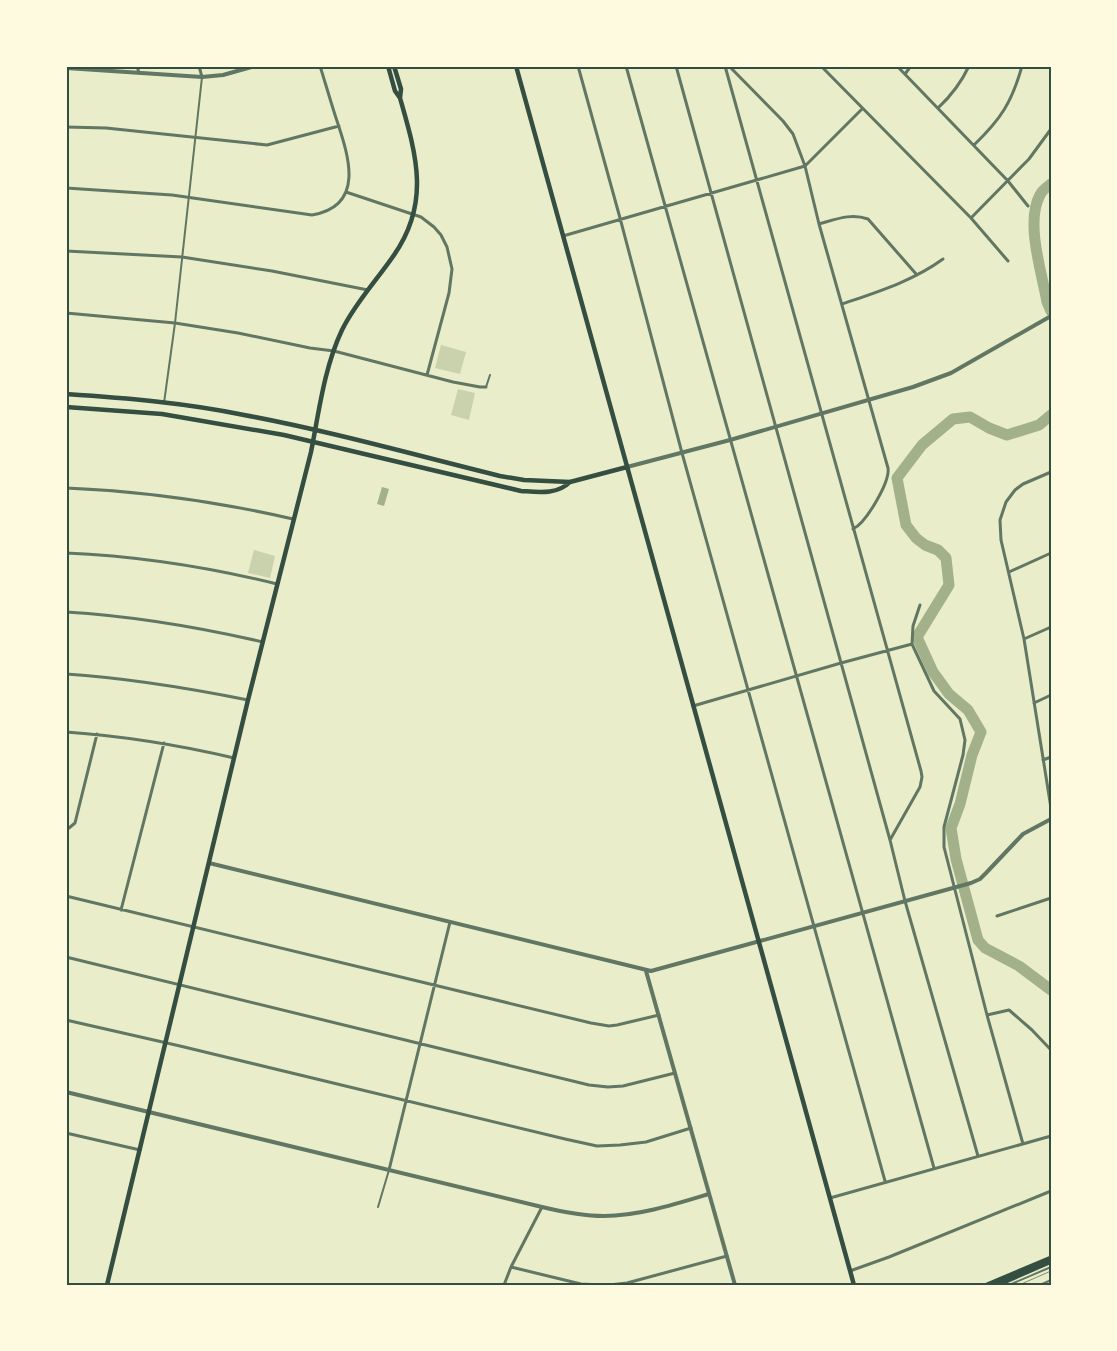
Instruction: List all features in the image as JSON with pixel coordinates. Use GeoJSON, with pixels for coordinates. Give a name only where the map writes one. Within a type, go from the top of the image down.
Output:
{"type":"FeatureCollection","features":[{"type":"Feature","properties":{"kind":"highway"},"geometry":{"type":"LineString","coordinates":[[996,1285],[1051,1260]]}},
{"type":"Feature","properties":{"kind":"main road"},"geometry":{"type":"LineString","coordinates":[[107,1285],[334,351],[350,315],[396,253],[407,232],[415,206],[417,184],[416,156],[400,98],[395,91],[388,66]]}},
{"type":"Feature","properties":{"kind":"main road"},"geometry":{"type":"LineString","coordinates":[[394,66],[401,89],[400,98]]}},
{"type":"Feature","properties":{"kind":"main road"},"geometry":{"type":"LineString","coordinates":[[516,66],[854,1285]]}},
{"type":"Feature","properties":{"kind":"main road"},"geometry":{"type":"LineString","coordinates":[[66,394],[164,403],[244,415],[315,430],[500,476],[524,480],[570,482],[627,467]]}},
{"type":"Feature","properties":{"kind":"main road"},"geometry":{"type":"LineString","coordinates":[[66,407],[162,414],[313,441],[521,491],[554,491],[561,489],[570,482]]}},
{"type":"Feature","properties":{"kind":"main road"},"geometry":{"type":"LineString","coordinates":[[988,1285],[1051,1260]]}},
{"type":"Feature","properties":{"kind":"street"},"geometry":{"type":"LineString","coordinates":[[138,66],[139,74]]}},
{"type":"Feature","properties":{"kind":"street"},"geometry":{"type":"LineString","coordinates":[[199,66],[202,77]]}},
{"type":"Feature","properties":{"kind":"street"},"geometry":{"type":"LineString","coordinates":[[66,68],[202,77],[224,75],[255,66]]}},
{"type":"Feature","properties":{"kind":"street"},"geometry":{"type":"LineString","coordinates":[[66,188],[188,197],[312,215],[328,211],[335,207],[346,192],[349,183],[349,166],[320,66]]}},
{"type":"Feature","properties":{"kind":"street"},"geometry":{"type":"LineString","coordinates":[[578,66],[682,453],[885,1182]]}},
{"type":"Feature","properties":{"kind":"street"},"geometry":{"type":"LineString","coordinates":[[626,66],[934,1168]]}},
{"type":"Feature","properties":{"kind":"street"},"geometry":{"type":"LineString","coordinates":[[676,66],[890,840],[905,902],[978,1156]]}},
{"type":"Feature","properties":{"kind":"street"},"geometry":{"type":"LineString","coordinates":[[727,66],[783,121],[793,134],[805,166],[819,224],[888,468],[889,476],[882,491],[860,525],[853,529]]}},
{"type":"Feature","properties":{"kind":"street"},"geometry":{"type":"LineString","coordinates":[[727,66],[922,777],[920,787],[890,840]]}},
{"type":"Feature","properties":{"kind":"street"},"geometry":{"type":"LineString","coordinates":[[822,66],[970,218],[1008,261]]}},
{"type":"Feature","properties":{"kind":"street"},"geometry":{"type":"LineString","coordinates":[[898,66],[1008,181],[1028,206]]}},
{"type":"Feature","properties":{"kind":"street"},"geometry":{"type":"LineString","coordinates":[[904,74],[911,66]]}},
{"type":"Feature","properties":{"kind":"street"},"geometry":{"type":"LineString","coordinates":[[938,108],[962,82],[969,66]]}},
{"type":"Feature","properties":{"kind":"street"},"geometry":{"type":"LineString","coordinates":[[974,145],[1006,109],[1016,87],[1022,66]]}},
{"type":"Feature","properties":{"kind":"street"},"geometry":{"type":"LineString","coordinates":[[563,236],[805,166],[862,109]]}},
{"type":"Feature","properties":{"kind":"street"},"geometry":{"type":"LineString","coordinates":[[66,127],[106,128],[267,145],[338,126]]}},
{"type":"Feature","properties":{"kind":"street"},"geometry":{"type":"LineString","coordinates":[[970,218],[1029,159],[1051,129]]}},
{"type":"Feature","properties":{"kind":"street"},"geometry":{"type":"LineString","coordinates":[[346,192],[413,214],[427,221],[441,235],[447,247],[452,269],[450,293],[426,375]]}},
{"type":"Feature","properties":{"kind":"street"},"geometry":{"type":"LineString","coordinates":[[819,224],[851,216],[860,216],[868,219],[918,275]]}},
{"type":"Feature","properties":{"kind":"street"},"geometry":{"type":"LineString","coordinates":[[66,251],[182,257],[272,271],[368,290]]}},
{"type":"Feature","properties":{"kind":"street"},"geometry":{"type":"LineString","coordinates":[[842,304],[918,275],[943,259]]}},
{"type":"Feature","properties":{"kind":"street"},"geometry":{"type":"LineString","coordinates":[[66,313],[175,323],[238,333],[334,351],[426,375],[480,387],[486,386]]}},
{"type":"Feature","properties":{"kind":"street"},"geometry":{"type":"LineString","coordinates":[[627,467],[776,428],[913,388],[945,376],[1051,316]]}},
{"type":"Feature","properties":{"kind":"street"},"geometry":{"type":"LineString","coordinates":[[1051,472],[1023,484],[1015,490],[1004,506],[1000,520],[1000,530],[1024,639],[1051,808]]}},
{"type":"Feature","properties":{"kind":"street"},"geometry":{"type":"LineString","coordinates":[[66,488],[170,497],[218,504],[293,519]]}},
{"type":"Feature","properties":{"kind":"street"},"geometry":{"type":"LineString","coordinates":[[66,552],[177,564],[277,584]]}},
{"type":"Feature","properties":{"kind":"street"},"geometry":{"type":"LineString","coordinates":[[1009,572],[1051,553]]}},
{"type":"Feature","properties":{"kind":"street"},"geometry":{"type":"LineString","coordinates":[[920,605],[912,626],[912,644],[934,690],[960,719],[965,740],[963,755],[944,827],[944,846],[1023,1144]]}},
{"type":"Feature","properties":{"kind":"street"},"geometry":{"type":"LineString","coordinates":[[66,612],[156,621],[263,642]]}},
{"type":"Feature","properties":{"kind":"street"},"geometry":{"type":"LineString","coordinates":[[1024,639],[1051,627]]}},
{"type":"Feature","properties":{"kind":"street"},"geometry":{"type":"LineString","coordinates":[[693,706],[912,644]]}},
{"type":"Feature","properties":{"kind":"street"},"geometry":{"type":"LineString","coordinates":[[66,674],[178,686],[248,700]]}},
{"type":"Feature","properties":{"kind":"street"},"geometry":{"type":"LineString","coordinates":[[1034,703],[1051,696]]}},
{"type":"Feature","properties":{"kind":"street"},"geometry":{"type":"LineString","coordinates":[[66,732],[164,743],[235,758]]}},
{"type":"Feature","properties":{"kind":"street"},"geometry":{"type":"LineString","coordinates":[[66,828],[75,824],[97,734]]}},
{"type":"Feature","properties":{"kind":"street"},"geometry":{"type":"LineString","coordinates":[[121,910],[164,743]]}},
{"type":"Feature","properties":{"kind":"street"},"geometry":{"type":"LineString","coordinates":[[1043,760],[1051,757]]}},
{"type":"Feature","properties":{"kind":"street"},"geometry":{"type":"LineString","coordinates":[[209,863],[646,971],[657,970],[971,883],[980,879],[1023,834],[1051,820]]}},
{"type":"Feature","properties":{"kind":"street"},"geometry":{"type":"LineString","coordinates":[[66,896],[435,986],[609,1026],[659,1015]]}},
{"type":"Feature","properties":{"kind":"street"},"geometry":{"type":"LineString","coordinates":[[997,916],[1051,898]]}},
{"type":"Feature","properties":{"kind":"street"},"geometry":{"type":"LineString","coordinates":[[389,1170],[450,922]]}},
{"type":"Feature","properties":{"kind":"street"},"geometry":{"type":"LineString","coordinates":[[66,957],[589,1085],[622,1086],[675,1073]]}},
{"type":"Feature","properties":{"kind":"street"},"geometry":{"type":"LineString","coordinates":[[646,971],[735,1285]]}},
{"type":"Feature","properties":{"kind":"street"},"geometry":{"type":"LineString","coordinates":[[988,1015],[1009,1010],[1051,1050]]}},
{"type":"Feature","properties":{"kind":"street"},"geometry":{"type":"LineString","coordinates":[[66,1020],[565,1140],[597,1146],[646,1142],[691,1128]]}},
{"type":"Feature","properties":{"kind":"street"},"geometry":{"type":"LineString","coordinates":[[66,1092],[581,1215],[618,1216],[709,1194]]}},
{"type":"Feature","properties":{"kind":"street"},"geometry":{"type":"LineString","coordinates":[[66,1133],[140,1150]]}},
{"type":"Feature","properties":{"kind":"street"},"geometry":{"type":"LineString","coordinates":[[830,1198],[1051,1136]]}},
{"type":"Feature","properties":{"kind":"street"},"geometry":{"type":"LineString","coordinates":[[850,1271],[1051,1191]]}},
{"type":"Feature","properties":{"kind":"street"},"geometry":{"type":"LineString","coordinates":[[504,1285],[511,1267],[542,1207]]}},
{"type":"Feature","properties":{"kind":"street"},"geometry":{"type":"LineString","coordinates":[[609,1285],[627,1283],[727,1256]]}},
{"type":"Feature","properties":{"kind":"street"},"geometry":{"type":"LineString","coordinates":[[511,1267],[581,1284],[600,1285]]}},
{"type":"Feature","properties":{"kind":"lane"},"geometry":{"type":"LineString","coordinates":[[164,403],[175,323],[202,77]]}},
{"type":"Feature","properties":{"kind":"lane"},"geometry":{"type":"LineString","coordinates":[[486,386],[490,375]]}},
{"type":"Feature","properties":{"kind":"lane"},"geometry":{"type":"LineString","coordinates":[[378,1207],[389,1170]]}},
{"type":"Feature","properties":{"kind":"lane"},"geometry":{"type":"LineString","coordinates":[[1009,1285],[1051,1267]]}},
{"type":"Feature","properties":{"kind":"lane"},"geometry":{"type":"LineString","coordinates":[[1040,1285],[1051,1280]]}},
{"type":"Feature","properties":{"kind":"shaded area"},"geometry":{"type":"Polygon","coordinates":[[[441,345],[466,352],[460,374],[435,368],[441,345]]]}},
{"type":"Feature","properties":{"kind":"shaded area"},"geometry":{"type":"Polygon","coordinates":[[[458,389],[475,393],[469,420],[451,415],[458,389]]]}},
{"type":"Feature","properties":{"kind":"shaded area"},"geometry":{"type":"Polygon","coordinates":[[[382,487],[389,489],[384,506],[377,504],[382,487]]]}},
{"type":"Feature","properties":{"kind":"shaded area"},"geometry":{"type":"Polygon","coordinates":[[[254,550],[275,556],[270,578],[248,573],[254,550]]]}},
{"type":"Feature","properties":{"kind":"waterway"},"geometry":{"type":"LineString","coordinates":[[1051,184],[1040,195],[1034,219],[1036,248],[1047,302],[1051,311]]}},
{"type":"Feature","properties":{"kind":"waterway"},"geometry":{"type":"LineString","coordinates":[[1051,415],[1039,425],[1007,435],[989,428],[970,417],[953,419],[922,445],[897,478],[906,525],[916,538],[925,545],[938,550],[946,558],[949,585],[917,637],[933,672],[949,694],[968,710],[981,732],[972,755],[960,804],[951,828],[956,859],[978,940],[985,948],[1019,966],[1051,990]]}},
{"type":"Feature","properties":{"kind":"tram line"},"geometry":{"type":"LineString","coordinates":[[1019,1285],[1051,1271]]}}]}
